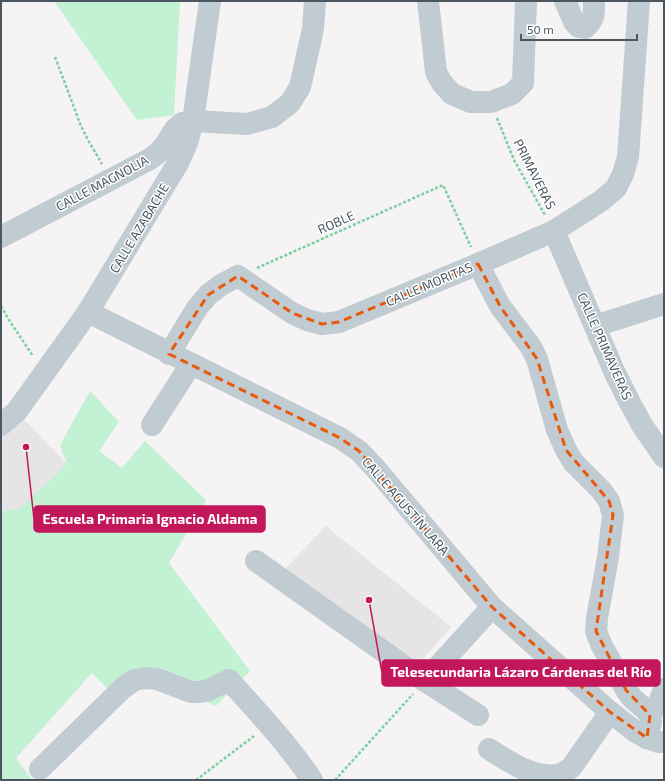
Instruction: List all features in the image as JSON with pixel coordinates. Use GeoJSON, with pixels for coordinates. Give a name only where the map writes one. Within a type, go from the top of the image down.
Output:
{"type":"FeatureCollection","features":[{"type":"Feature","properties":{"kind":"street","name":"CALLE AZABACHE"},"geometry":{"type":"LineString","coordinates":[[1,425],[17,411],[88,312],[178,163],[187,143],[193,121],[210,1]]}},
{"type":"Feature","properties":{"kind":"street"},"geometry":{"type":"LineString","coordinates":[[193,121],[247,124],[272,117],[290,103],[300,87],[313,29],[315,1]]}},
{"type":"Feature","properties":{"kind":"street"},"geometry":{"type":"LineString","coordinates":[[428,1],[436,72],[442,83],[452,94],[471,102],[491,102],[512,94],[523,83],[526,1]]}},
{"type":"Feature","properties":{"kind":"street"},"geometry":{"type":"LineString","coordinates":[[565,1],[574,22],[579,27],[585,28],[591,22],[594,14],[594,1]]}},
{"type":"Feature","properties":{"kind":"street","name":"CALLE MORITAS"},"geometry":{"type":"LineString","coordinates":[[238,276],[292,313],[307,320],[322,324],[339,322],[554,231],[601,201],[616,188],[623,174],[628,157],[639,1]]}},
{"type":"Feature","properties":{"kind":"street","name":"CALLE MAGNOLIA"},"geometry":{"type":"LineString","coordinates":[[1,236],[150,159],[166,144],[175,129],[182,123],[193,121]]}},
{"type":"Feature","properties":{"kind":"street","name":"CALLE PRIMAVERAS"},"geometry":{"type":"LineString","coordinates":[[554,231],[614,371],[642,425],[664,457]]}},
{"type":"Feature","properties":{"kind":"street"},"geometry":{"type":"LineString","coordinates":[[478,264],[500,306],[531,347],[537,359],[557,430],[566,450],[574,463],[602,490],[609,501],[613,515],[596,631],[601,644],[626,690],[633,699],[646,709],[650,715],[656,740]]}},
{"type":"Feature","properties":{"kind":"street"},"geometry":{"type":"LineString","coordinates":[[169,354],[197,308],[208,295],[238,276]]}},
{"type":"Feature","properties":{"kind":"street"},"geometry":{"type":"LineString","coordinates":[[595,326],[664,304]]}},
{"type":"Feature","properties":{"kind":"street","name":"CALLE AGUSTÍN LARA"},"geometry":{"type":"LineString","coordinates":[[88,312],[169,354],[340,438],[359,451],[376,469],[492,607],[610,712],[636,732],[656,740]]}},
{"type":"Feature","properties":{"kind":"street"},"geometry":{"type":"LineString","coordinates":[[152,425],[190,364]]}},
{"type":"Feature","properties":{"kind":"street"},"geometry":{"type":"LineString","coordinates":[[256,561],[425,682],[478,715]]}},
{"type":"Feature","properties":{"kind":"street"},"geometry":{"type":"LineString","coordinates":[[425,682],[492,607]]}},
{"type":"Feature","properties":{"kind":"street"},"geometry":{"type":"LineString","coordinates":[[40,769],[123,688],[134,680],[146,678],[157,679],[191,692],[209,690],[229,680],[270,724],[312,780]]}},
{"type":"Feature","properties":{"kind":"street"},"geometry":{"type":"LineString","coordinates":[[650,715],[659,702],[664,689]]}},
{"type":"Feature","properties":{"kind":"street"},"geometry":{"type":"LineString","coordinates":[[489,749],[513,764],[534,773],[549,776],[561,774],[571,768],[610,712]]}},
{"type":"Feature","properties":{"kind":"path"},"geometry":{"type":"LineString","coordinates":[[55,57],[81,126],[111,179]]}},
{"type":"Feature","properties":{"kind":"path","name":"PRIMAVERAS"},"geometry":{"type":"LineString","coordinates":[[491,102],[514,160],[554,231]]}},
{"type":"Feature","properties":{"kind":"path","name":"ROBLE"},"geometry":{"type":"LineString","coordinates":[[238,276],[443,185],[478,264]]}},
{"type":"Feature","properties":{"kind":"path"},"geometry":{"type":"LineString","coordinates":[[1,306],[35,358]]}},
{"type":"Feature","properties":{"kind":"path"},"geometry":{"type":"LineString","coordinates":[[335,780],[425,682]]}},
{"type":"Feature","properties":{"kind":"path"},"geometry":{"type":"LineString","coordinates":[[196,780],[270,724]]}},
{"type":"Feature","properties":{"kind":"highlighted area"},"geometry":{"type":"Polygon","coordinates":[[[478,264],[500,306],[537,359],[566,450],[609,501],[613,515],[596,631],[626,690],[650,715],[647,738],[610,712],[492,607],[359,451],[340,438],[169,354],[208,295],[238,276],[292,313],[322,324],[339,322],[478,264]]]}},
{"type":"Feature","properties":{"kind":"shaded area"},"geometry":{"type":"Polygon","coordinates":[[[20,415],[67,464],[19,509],[1,511],[1,430],[20,415]]]}},
{"type":"Feature","properties":{"kind":"shaded area"},"geometry":{"type":"Polygon","coordinates":[[[326,526],[451,627],[417,666],[281,573],[326,526]]]}},
{"type":"Feature","properties":{"kind":"green space"},"geometry":{"type":"Polygon","coordinates":[[[54,1],[180,1],[174,115],[137,120],[54,1]]]}},
{"type":"Feature","properties":{"kind":"green space"},"geometry":{"type":"Polygon","coordinates":[[[90,391],[119,422],[99,451],[122,468],[145,441],[206,500],[169,563],[250,671],[216,706],[160,682],[117,698],[92,673],[16,758],[32,780],[1,780],[1,511],[19,509],[67,464],[60,445],[90,391]]]}},
{"type":"Feature","properties":{"kind":"place","name":"Escuela Primaria Ignacio Aldama"},"geometry":{"type":"Point","coordinates":[26,447]}},
{"type":"Feature","properties":{"kind":"place","name":"Telesecundaria Lázaro Cárdenas del Río"},"geometry":{"type":"Point","coordinates":[369,600]}}]}
